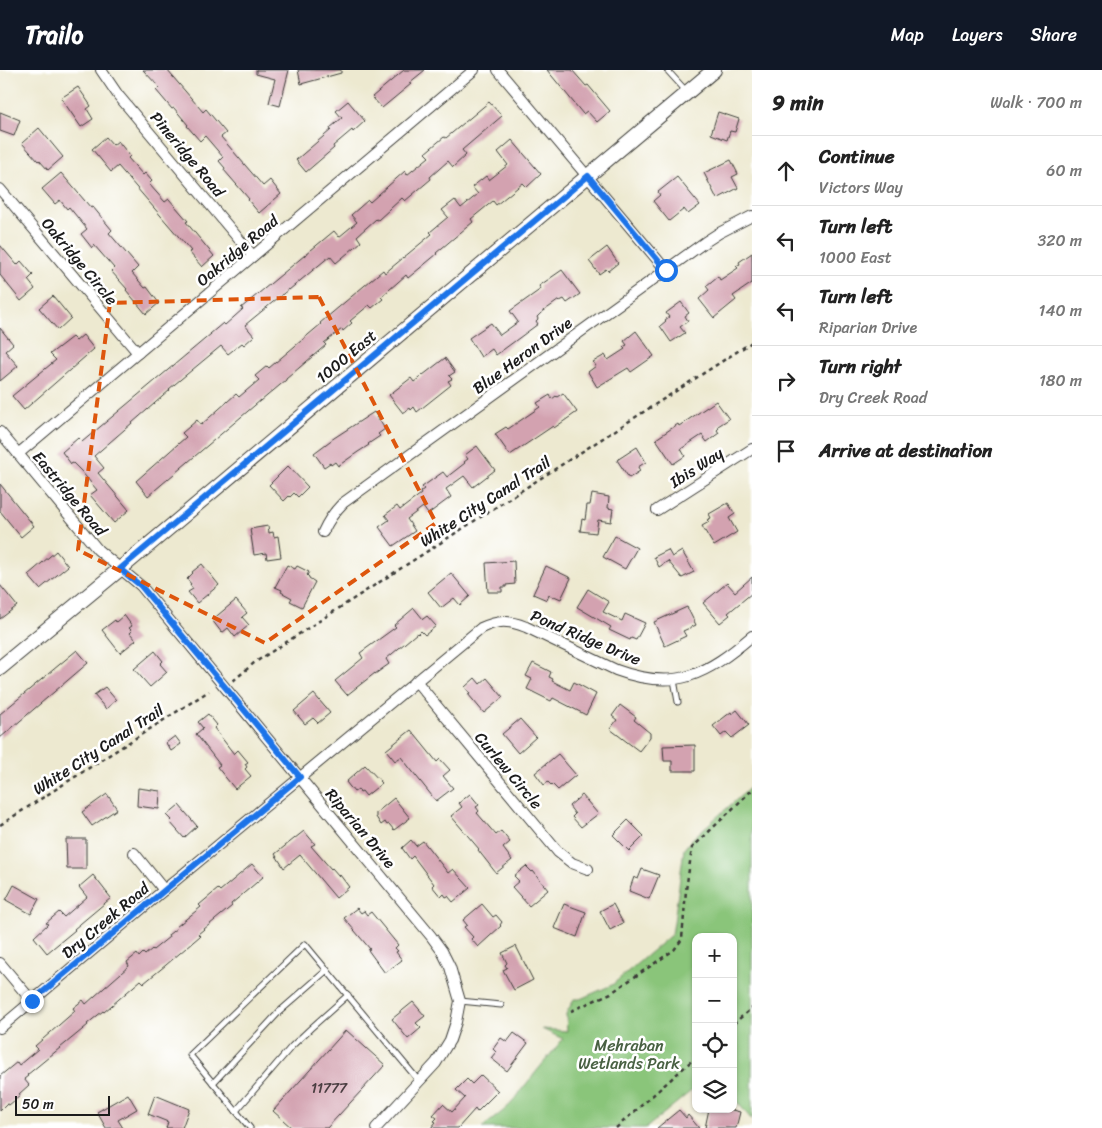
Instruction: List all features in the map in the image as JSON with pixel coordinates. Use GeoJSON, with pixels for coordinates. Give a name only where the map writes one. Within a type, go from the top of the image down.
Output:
{"type":"FeatureCollection","features":[{"type":"Feature","properties":{"kind":"street","name":"Pineridge Road"},"geometry":{"type":"LineString","coordinates":[[101,70],[118,95],[254,256]]}},
{"type":"Feature","properties":{"kind":"street","name":"Oakridge Road"},"geometry":{"type":"LineString","coordinates":[[18,454],[474,70]]}},
{"type":"Feature","properties":{"kind":"street"},"geometry":{"type":"LineString","coordinates":[[498,70],[666,270]]}},
{"type":"Feature","properties":{"kind":"street","name":"1000 East"},"geometry":{"type":"LineString","coordinates":[[0,668],[714,70]]}},
{"type":"Feature","properties":{"kind":"street","name":"Oakridge Circle"},"geometry":{"type":"LineString","coordinates":[[0,189],[138,353]]}},
{"type":"Feature","properties":{"kind":"street","name":"Blue Heron Drive"},"geometry":{"type":"LineString","coordinates":[[323,532],[331,517],[343,503],[666,270],[719,233],[752,216]]}},
{"type":"Feature","properties":{"kind":"street","name":"Eastridge Road"},"geometry":{"type":"LineString","coordinates":[[0,432],[98,550],[120,569]]}},
{"type":"Feature","properties":{"kind":"street","name":"Ibis Way"},"geometry":{"type":"LineString","coordinates":[[657,510],[752,448]]}},
{"type":"Feature","properties":{"kind":"street","name":"Riparian Drive"},"geometry":{"type":"LineString","coordinates":[[120,569],[141,586],[300,777],[431,936],[442,951],[450,967],[460,1002],[450,1040],[436,1063],[376,1128]]}},
{"type":"Feature","properties":{"kind":"street","name":"Pond Ridge Drive"},"geometry":{"type":"LineString","coordinates":[[300,777],[480,628],[495,622],[515,623],[616,670],[630,675],[659,680],[674,680],[706,670],[722,661],[752,636]]}},
{"type":"Feature","properties":{"kind":"street","name":"Curlew Circle"},"geometry":{"type":"LineString","coordinates":[[416,681],[558,852],[572,863],[588,869]]}},
{"type":"Feature","properties":{"kind":"street","name":"Dry Creek Road"},"geometry":{"type":"LineString","coordinates":[[0,1028],[300,777]]}},
{"type":"Feature","properties":{"kind":"street"},"geometry":{"type":"LineString","coordinates":[[134,853],[164,890]]}},
{"type":"Feature","properties":{"kind":"street"},"geometry":{"type":"LineString","coordinates":[[0,963],[32,1001]]}},
{"type":"Feature","properties":{"kind":"lane"},"geometry":{"type":"LineString","coordinates":[[668,70],[687,93]]}},
{"type":"Feature","properties":{"kind":"lane"},"geometry":{"type":"LineString","coordinates":[[674,680],[678,702]]}},
{"type":"Feature","properties":{"kind":"lane"},"geometry":{"type":"LineString","coordinates":[[250,1128],[190,1055],[305,944],[420,1082]]}},
{"type":"Feature","properties":{"kind":"lane"},"geometry":{"type":"LineString","coordinates":[[213,1083],[279,1012],[327,970]]}},
{"type":"Feature","properties":{"kind":"lane"},"geometry":{"type":"LineString","coordinates":[[236,1111],[292,1046],[348,996]]}},
{"type":"Feature","properties":{"kind":"lane"},"geometry":{"type":"LineString","coordinates":[[460,1002],[501,1005]]}},
{"type":"Feature","properties":{"kind":"path","name":"White City Canal Trail"},"geometry":{"type":"LineString","coordinates":[[232,682],[254,663],[752,342]]}},
{"type":"Feature","properties":{"kind":"path","name":"White City Canal Trail"},"geometry":{"type":"LineString","coordinates":[[0,825],[209,691]]}},
{"type":"Feature","properties":{"kind":"path"},"geometry":{"type":"LineString","coordinates":[[571,1011],[611,993],[674,950],[682,939],[692,848],[752,790]]}},
{"type":"Feature","properties":{"kind":"path"},"geometry":{"type":"LineString","coordinates":[[734,1023],[752,1008]]}},
{"type":"Feature","properties":{"kind":"path"},"geometry":{"type":"LineString","coordinates":[[616,1128],[692,1061]]}},
{"type":"Feature","properties":{"kind":"highlighted area"},"geometry":{"type":"Polygon","coordinates":[[[319,297],[436,523],[265,643],[78,550],[110,303],[319,297]]]}},
{"type":"Feature","properties":{"kind":"green space","name":"Mehraban Wetlands Park"},"geometry":{"type":"Polygon","coordinates":[[[752,786],[752,1120],[737,1102],[737,933],[692,933],[692,1090],[646,1128],[482,1128],[514,1101],[563,1039],[542,1029],[567,1031],[566,1014],[574,999],[580,999],[612,985],[672,934],[684,849],[692,839],[752,786]]]}},
{"type":"Feature","properties":{"kind":"building"},"geometry":{"type":"Polygon","coordinates":[[[143,70],[167,70],[203,112],[206,109],[226,133],[221,137],[263,186],[270,180],[281,194],[259,213],[224,170],[225,168],[219,161],[223,157],[205,136],[200,141],[174,108],[172,109],[156,90],[159,87],[143,70]]]}},
{"type":"Feature","properties":{"kind":"building"},"geometry":{"type":"Polygon","coordinates":[[[256,70],[289,70],[280,106],[269,103],[275,79],[256,74],[256,70]]]}},
{"type":"Feature","properties":{"kind":"building"},"geometry":{"type":"Polygon","coordinates":[[[298,70],[341,70],[341,73],[301,84],[298,70]]]}},
{"type":"Feature","properties":{"kind":"building"},"geometry":{"type":"Polygon","coordinates":[[[404,70],[425,70],[382,108],[372,97],[404,70]]]}},
{"type":"Feature","properties":{"kind":"building"},"geometry":{"type":"Polygon","coordinates":[[[547,70],[572,70],[586,86],[588,85],[610,111],[597,122],[587,111],[583,114],[547,70]]]}},
{"type":"Feature","properties":{"kind":"building"},"geometry":{"type":"Polygon","coordinates":[[[78,87],[91,106],[87,109],[93,119],[81,127],[61,98],[78,87]]]}},
{"type":"Feature","properties":{"kind":"building"},"geometry":{"type":"Polygon","coordinates":[[[348,101],[365,121],[333,146],[334,148],[306,172],[296,160],[342,118],[336,111],[348,101]]]}},
{"type":"Feature","properties":{"kind":"building"},"geometry":{"type":"Polygon","coordinates":[[[489,102],[502,116],[462,150],[466,155],[453,167],[448,161],[430,177],[431,179],[405,201],[402,198],[357,236],[361,242],[336,263],[330,256],[245,325],[254,336],[244,345],[242,343],[228,354],[221,346],[169,389],[94,456],[104,468],[98,473],[129,510],[114,523],[90,495],[97,490],[73,463],[71,464],[62,452],[78,438],[82,442],[223,323],[225,325],[243,309],[241,308],[334,231],[339,237],[357,222],[351,215],[368,200],[370,202],[405,171],[407,175],[429,157],[425,153],[489,102]]]}},
{"type":"Feature","properties":{"kind":"building"},"geometry":{"type":"Polygon","coordinates":[[[0,112],[20,120],[14,136],[0,131],[0,112]]]}},
{"type":"Feature","properties":{"kind":"building"},"geometry":{"type":"Polygon","coordinates":[[[718,112],[739,119],[735,132],[730,131],[727,140],[711,134],[718,112]]]}},
{"type":"Feature","properties":{"kind":"building"},"geometry":{"type":"Polygon","coordinates":[[[39,128],[63,157],[48,170],[22,143],[39,128]]]}},
{"type":"Feature","properties":{"kind":"building"},"geometry":{"type":"Polygon","coordinates":[[[106,137],[113,145],[118,141],[130,156],[128,158],[143,175],[145,173],[152,181],[149,184],[165,202],[169,199],[214,256],[202,267],[189,252],[191,251],[118,166],[111,172],[92,149],[106,137]]]}},
{"type":"Feature","properties":{"kind":"building"},"geometry":{"type":"Polygon","coordinates":[[[512,140],[541,174],[527,187],[523,183],[496,205],[493,201],[471,219],[473,222],[437,254],[408,278],[406,275],[381,297],[383,299],[372,308],[369,305],[350,321],[352,323],[343,331],[342,329],[324,343],[326,345],[286,380],[148,496],[136,481],[186,437],[182,433],[197,420],[201,425],[236,394],[239,397],[259,380],[255,376],[267,366],[269,368],[383,270],[385,273],[432,234],[430,232],[448,217],[442,210],[455,200],[461,208],[478,194],[472,187],[486,176],[489,180],[508,165],[498,152],[512,140]]]}},
{"type":"Feature","properties":{"kind":"building"},"geometry":{"type":"Polygon","coordinates":[[[731,160],[738,174],[732,177],[738,188],[717,199],[704,173],[731,160]]]}},
{"type":"Feature","properties":{"kind":"building"},"geometry":{"type":"Polygon","coordinates":[[[61,173],[112,230],[109,233],[138,267],[132,273],[145,288],[147,287],[159,303],[146,314],[111,271],[114,268],[94,245],[92,248],[81,234],[87,229],[69,207],[67,209],[60,200],[55,204],[42,189],[61,173]]]}},
{"type":"Feature","properties":{"kind":"building"},"geometry":{"type":"Polygon","coordinates":[[[677,177],[700,205],[688,214],[684,209],[669,221],[653,201],[660,195],[658,192],[677,177]]]}},
{"type":"Feature","properties":{"kind":"building"},"geometry":{"type":"Polygon","coordinates":[[[0,245],[17,265],[21,261],[33,275],[28,280],[35,289],[21,301],[0,275],[0,245]]]}},
{"type":"Feature","properties":{"kind":"building"},"geometry":{"type":"Polygon","coordinates":[[[607,247],[618,263],[608,271],[606,269],[599,274],[589,261],[607,247]]]}},
{"type":"Feature","properties":{"kind":"building"},"geometry":{"type":"Polygon","coordinates":[[[752,253],[752,283],[733,296],[736,300],[714,318],[699,299],[709,290],[706,286],[718,276],[720,280],[738,268],[736,266],[740,264],[739,262],[752,253]]]}},
{"type":"Feature","properties":{"kind":"building"},"geometry":{"type":"Polygon","coordinates":[[[562,270],[580,294],[567,303],[564,299],[559,300],[541,313],[537,317],[536,321],[538,324],[496,355],[492,349],[481,357],[469,338],[491,323],[500,335],[518,322],[510,311],[541,289],[539,286],[562,270]]]}},
{"type":"Feature","properties":{"kind":"building"},"geometry":{"type":"Polygon","coordinates":[[[53,296],[71,318],[58,330],[39,308],[53,296]]]}},
{"type":"Feature","properties":{"kind":"building"},"geometry":{"type":"Polygon","coordinates":[[[681,302],[689,313],[685,316],[688,321],[680,327],[685,333],[671,342],[660,326],[669,317],[666,313],[681,302]]]}},
{"type":"Feature","properties":{"kind":"building"},"geometry":{"type":"Polygon","coordinates":[[[0,328],[13,344],[5,351],[18,366],[0,381],[0,328]]]}},
{"type":"Feature","properties":{"kind":"building"},"geometry":{"type":"Polygon","coordinates":[[[636,331],[654,356],[631,372],[628,368],[597,387],[588,372],[596,366],[593,362],[605,355],[608,360],[625,349],[623,347],[627,345],[624,341],[636,331]]]}},
{"type":"Feature","properties":{"kind":"building"},"geometry":{"type":"Polygon","coordinates":[[[83,335],[94,349],[24,410],[12,396],[56,360],[50,354],[72,337],[76,341],[83,335]]]}},
{"type":"Feature","properties":{"kind":"building"},"geometry":{"type":"Polygon","coordinates":[[[445,358],[455,372],[449,376],[452,379],[448,381],[451,385],[417,412],[414,407],[403,413],[389,395],[411,378],[414,382],[445,358]]]}},
{"type":"Feature","properties":{"kind":"building"},"geometry":{"type":"Polygon","coordinates":[[[563,393],[577,412],[510,455],[495,434],[506,427],[508,429],[540,407],[537,403],[550,395],[552,399],[563,393]]]}},
{"type":"Feature","properties":{"kind":"building"},"geometry":{"type":"Polygon","coordinates":[[[716,401],[729,419],[718,426],[717,430],[719,433],[707,442],[702,435],[681,449],[685,456],[673,464],[656,439],[716,401]]]}},
{"type":"Feature","properties":{"kind":"building"},"geometry":{"type":"Polygon","coordinates":[[[374,412],[385,429],[378,434],[380,436],[338,466],[335,462],[324,467],[314,453],[374,412]]]}},
{"type":"Feature","properties":{"kind":"building"},"geometry":{"type":"Polygon","coordinates":[[[477,446],[495,470],[473,487],[464,476],[446,489],[451,497],[428,514],[423,507],[407,519],[415,531],[393,546],[379,527],[389,520],[385,515],[397,506],[400,510],[421,494],[420,492],[424,489],[422,487],[443,472],[447,477],[465,463],[468,459],[465,455],[477,446]]]}},
{"type":"Feature","properties":{"kind":"building"},"geometry":{"type":"Polygon","coordinates":[[[637,447],[646,462],[638,467],[640,471],[629,478],[617,460],[637,447]]]}},
{"type":"Feature","properties":{"kind":"building"},"geometry":{"type":"Polygon","coordinates":[[[288,466],[308,487],[298,497],[294,493],[284,501],[269,485],[288,466]]]}},
{"type":"Feature","properties":{"kind":"building"},"geometry":{"type":"Polygon","coordinates":[[[0,484],[34,526],[21,537],[0,511],[0,484]]]}},
{"type":"Feature","properties":{"kind":"building"},"geometry":{"type":"Polygon","coordinates":[[[592,494],[609,497],[608,508],[613,509],[611,522],[598,520],[596,533],[580,531],[582,519],[585,520],[587,505],[590,505],[592,494]]]}},
{"type":"Feature","properties":{"kind":"building"},"geometry":{"type":"Polygon","coordinates":[[[728,503],[735,514],[729,518],[737,532],[714,546],[702,526],[709,522],[707,520],[711,518],[709,514],[728,503]]]}},
{"type":"Feature","properties":{"kind":"building"},"geometry":{"type":"Polygon","coordinates":[[[268,526],[269,533],[273,532],[274,537],[278,536],[281,557],[267,559],[266,553],[254,555],[250,529],[268,526]]]}},
{"type":"Feature","properties":{"kind":"building"},"geometry":{"type":"Polygon","coordinates":[[[615,536],[637,548],[625,569],[603,557],[615,536]]]}},
{"type":"Feature","properties":{"kind":"building"},"geometry":{"type":"Polygon","coordinates":[[[668,550],[672,557],[682,551],[694,572],[682,578],[668,561],[659,567],[654,557],[668,550]]]}},
{"type":"Feature","properties":{"kind":"building"},"geometry":{"type":"Polygon","coordinates":[[[56,551],[68,566],[40,589],[28,575],[56,551]]]}},
{"type":"Feature","properties":{"kind":"building"},"geometry":{"type":"Polygon","coordinates":[[[514,561],[515,584],[502,587],[502,592],[488,592],[486,563],[514,561]]]}},
{"type":"Feature","properties":{"kind":"building"},"geometry":{"type":"Polygon","coordinates":[[[202,564],[219,585],[197,603],[188,592],[193,589],[187,579],[202,564]]]}},
{"type":"Feature","properties":{"kind":"building"},"geometry":{"type":"Polygon","coordinates":[[[287,565],[295,569],[297,566],[309,572],[307,575],[315,582],[302,607],[290,601],[292,598],[275,587],[287,565]]]}},
{"type":"Feature","properties":{"kind":"building"},"geometry":{"type":"Polygon","coordinates":[[[546,566],[571,578],[561,599],[549,595],[547,600],[533,594],[546,566]]]}},
{"type":"Feature","properties":{"kind":"building"},"geometry":{"type":"Polygon","coordinates":[[[451,573],[470,596],[460,605],[454,598],[441,608],[428,592],[451,573]]]}},
{"type":"Feature","properties":{"kind":"building"},"geometry":{"type":"Polygon","coordinates":[[[752,577],[752,593],[728,613],[730,615],[720,623],[703,603],[727,583],[735,592],[752,577]]]}},
{"type":"Feature","properties":{"kind":"building"},"geometry":{"type":"Polygon","coordinates":[[[0,585],[17,606],[0,619],[0,585]]]}},
{"type":"Feature","properties":{"kind":"building"},"geometry":{"type":"Polygon","coordinates":[[[588,589],[609,602],[603,612],[622,621],[625,614],[645,623],[636,640],[631,638],[630,640],[609,630],[611,627],[577,607],[588,589]]]}},
{"type":"Feature","properties":{"kind":"building"},"geometry":{"type":"Polygon","coordinates":[[[236,600],[247,613],[242,617],[249,625],[235,637],[228,628],[222,633],[212,620],[236,600]]]}},
{"type":"Feature","properties":{"kind":"building"},"geometry":{"type":"Polygon","coordinates":[[[687,607],[696,625],[683,631],[686,636],[665,646],[654,622],[687,607]]]}},
{"type":"Feature","properties":{"kind":"building"},"geometry":{"type":"Polygon","coordinates":[[[414,608],[423,619],[427,616],[436,626],[425,635],[421,631],[417,633],[386,659],[389,664],[347,695],[335,681],[363,658],[360,653],[396,627],[394,625],[414,608]]]}},
{"type":"Feature","properties":{"kind":"building"},"geometry":{"type":"Polygon","coordinates":[[[124,615],[132,626],[129,628],[132,631],[130,633],[136,640],[120,653],[102,630],[124,615]]]}},
{"type":"Feature","properties":{"kind":"building"},"geometry":{"type":"Polygon","coordinates":[[[77,650],[88,663],[0,738],[0,714],[77,650]]]}},
{"type":"Feature","properties":{"kind":"building"},"geometry":{"type":"Polygon","coordinates":[[[155,651],[163,661],[160,664],[167,672],[150,687],[134,669],[155,651]]]}},
{"type":"Feature","properties":{"kind":"building"},"geometry":{"type":"Polygon","coordinates":[[[533,663],[551,672],[549,677],[553,679],[552,681],[570,690],[574,682],[596,694],[586,715],[553,698],[551,701],[527,689],[532,679],[526,676],[533,663]]]}},
{"type":"Feature","properties":{"kind":"building"},"geometry":{"type":"Polygon","coordinates":[[[475,678],[480,684],[487,678],[503,697],[484,713],[468,694],[470,693],[465,687],[475,678]]]}},
{"type":"Feature","properties":{"kind":"building"},"geometry":{"type":"Polygon","coordinates":[[[105,687],[116,700],[106,709],[94,695],[105,687]]]}},
{"type":"Feature","properties":{"kind":"building"},"geometry":{"type":"Polygon","coordinates":[[[314,694],[330,713],[318,723],[313,718],[305,724],[294,711],[314,694]]]}},
{"type":"Feature","properties":{"kind":"building"},"geometry":{"type":"Polygon","coordinates":[[[620,705],[636,717],[634,720],[650,733],[650,737],[639,751],[610,729],[617,720],[612,716],[620,705]]]}},
{"type":"Feature","properties":{"kind":"building"},"geometry":{"type":"Polygon","coordinates":[[[737,710],[749,725],[732,738],[726,732],[721,736],[713,726],[731,712],[732,714],[737,710]]]}},
{"type":"Feature","properties":{"kind":"building"},"geometry":{"type":"Polygon","coordinates":[[[208,714],[217,725],[214,728],[234,754],[238,750],[248,762],[245,764],[247,767],[245,769],[251,776],[235,789],[217,767],[220,765],[196,734],[203,728],[198,722],[208,714]]]}},
{"type":"Feature","properties":{"kind":"building"},"geometry":{"type":"Polygon","coordinates":[[[520,719],[536,737],[518,753],[502,734],[520,719]]]}},
{"type":"Feature","properties":{"kind":"building"},"geometry":{"type":"Polygon","coordinates":[[[411,730],[437,762],[440,759],[450,770],[443,776],[453,788],[436,801],[401,757],[395,761],[386,750],[411,730]]]}},
{"type":"Feature","properties":{"kind":"building"},"geometry":{"type":"Polygon","coordinates":[[[175,736],[181,744],[171,751],[166,743],[175,736]]]}},
{"type":"Feature","properties":{"kind":"building"},"geometry":{"type":"Polygon","coordinates":[[[695,745],[695,771],[672,771],[672,761],[664,761],[663,746],[695,745]]]}},
{"type":"Feature","properties":{"kind":"building"},"geometry":{"type":"Polygon","coordinates":[[[558,754],[576,775],[558,790],[548,782],[544,785],[535,773],[558,754]]]}},
{"type":"Feature","properties":{"kind":"building"},"geometry":{"type":"Polygon","coordinates":[[[365,765],[382,783],[366,796],[358,789],[354,792],[346,782],[365,765]]]}},
{"type":"Feature","properties":{"kind":"building"},"geometry":{"type":"Polygon","coordinates":[[[138,788],[160,791],[159,809],[137,806],[138,788]]]}},
{"type":"Feature","properties":{"kind":"building"},"geometry":{"type":"Polygon","coordinates":[[[107,794],[117,809],[92,826],[82,812],[107,794]]]}},
{"type":"Feature","properties":{"kind":"building"},"geometry":{"type":"Polygon","coordinates":[[[470,794],[479,805],[476,807],[479,811],[477,813],[496,835],[501,831],[510,842],[503,848],[512,860],[496,873],[479,849],[451,816],[462,807],[459,803],[470,794]]]}},
{"type":"Feature","properties":{"kind":"building"},"geometry":{"type":"Polygon","coordinates":[[[582,795],[598,814],[581,827],[572,817],[575,814],[569,806],[582,795]]]}},
{"type":"Feature","properties":{"kind":"building"},"geometry":{"type":"Polygon","coordinates":[[[394,798],[410,818],[394,830],[385,822],[381,825],[376,817],[376,813],[394,798]]]}},
{"type":"Feature","properties":{"kind":"building"},"geometry":{"type":"Polygon","coordinates":[[[179,805],[197,826],[184,838],[170,822],[172,820],[167,815],[179,805]]]}},
{"type":"Feature","properties":{"kind":"building"},"geometry":{"type":"Polygon","coordinates":[[[628,820],[644,836],[629,851],[613,835],[628,820]]]}},
{"type":"Feature","properties":{"kind":"building"},"geometry":{"type":"Polygon","coordinates":[[[304,831],[315,844],[311,846],[331,869],[340,875],[349,887],[336,898],[300,855],[284,868],[275,854],[304,831]]]}},
{"type":"Feature","properties":{"kind":"building"},"geometry":{"type":"Polygon","coordinates":[[[66,839],[86,839],[86,869],[67,869],[66,839]]]}},
{"type":"Feature","properties":{"kind":"building"},"geometry":{"type":"Polygon","coordinates":[[[411,840],[416,846],[423,841],[448,873],[453,869],[470,888],[453,902],[444,894],[441,897],[432,886],[434,884],[413,856],[410,859],[402,848],[411,840]]]}},
{"type":"Feature","properties":{"kind":"building"},"geometry":{"type":"Polygon","coordinates":[[[252,864],[263,877],[231,904],[232,906],[198,934],[200,936],[166,965],[144,983],[141,980],[27,1075],[24,1079],[29,1085],[19,1094],[20,1096],[0,1111],[0,1076],[17,1062],[19,1065],[38,1049],[35,1046],[75,1011],[73,1008],[83,1000],[86,1004],[129,966],[127,962],[137,954],[139,957],[143,953],[145,955],[153,950],[169,937],[168,935],[176,927],[201,907],[199,905],[218,889],[220,891],[252,864]]]}},
{"type":"Feature","properties":{"kind":"building"},"geometry":{"type":"Polygon","coordinates":[[[526,866],[533,871],[548,890],[529,906],[512,887],[519,881],[514,876],[526,866]]]}},
{"type":"Feature","properties":{"kind":"building"},"geometry":{"type":"Polygon","coordinates":[[[642,869],[659,875],[649,899],[629,891],[634,877],[638,879],[642,869]]]}},
{"type":"Feature","properties":{"kind":"building"},"geometry":{"type":"Polygon","coordinates":[[[93,875],[111,898],[47,953],[34,937],[59,912],[64,917],[87,897],[79,887],[93,875]]]}},
{"type":"Feature","properties":{"kind":"building"},"geometry":{"type":"Polygon","coordinates":[[[14,885],[39,899],[31,914],[6,900],[14,885]]]}},
{"type":"Feature","properties":{"kind":"building"},"geometry":{"type":"Polygon","coordinates":[[[482,904],[493,917],[496,915],[502,922],[501,926],[478,947],[471,939],[473,937],[464,927],[467,925],[463,920],[482,904]]]}},
{"type":"Feature","properties":{"kind":"building"},"geometry":{"type":"Polygon","coordinates":[[[564,904],[586,912],[577,937],[554,928],[564,904]]]}},
{"type":"Feature","properties":{"kind":"building"},"geometry":{"type":"Polygon","coordinates":[[[613,904],[623,923],[610,930],[600,911],[613,904]]]}},
{"type":"Feature","properties":{"kind":"building"},"geometry":{"type":"Polygon","coordinates":[[[357,908],[361,913],[364,911],[367,915],[371,912],[398,945],[395,948],[398,951],[396,952],[402,960],[385,973],[368,950],[370,949],[344,918],[357,908]]]}},
{"type":"Feature","properties":{"kind":"building"},"geometry":{"type":"Polygon","coordinates":[[[516,946],[533,980],[514,990],[503,970],[507,968],[505,965],[507,963],[502,953],[516,946]]]}},
{"type":"Feature","properties":{"kind":"building"},"geometry":{"type":"Polygon","coordinates":[[[413,1002],[425,1016],[416,1023],[421,1028],[408,1039],[392,1019],[413,1002]]]}},
{"type":"Feature","properties":{"kind":"building"},"geometry":{"type":"Polygon","coordinates":[[[346,1030],[385,1065],[327,1128],[292,1128],[273,1111],[346,1030]]]}},
{"type":"Feature","properties":{"kind":"building"},"geometry":{"type":"Polygon","coordinates":[[[514,1033],[528,1043],[507,1071],[491,1058],[496,1052],[493,1049],[501,1038],[507,1042],[514,1033]]]}},
{"type":"Feature","properties":{"kind":"building"},"geometry":{"type":"Polygon","coordinates":[[[481,1075],[498,1091],[477,1112],[475,1109],[458,1128],[431,1128],[437,1118],[433,1115],[443,1104],[452,1112],[465,1098],[456,1090],[467,1079],[472,1084],[481,1075]]]}},
{"type":"Feature","properties":{"kind":"building"},"geometry":{"type":"Polygon","coordinates":[[[128,1094],[137,1109],[118,1120],[123,1128],[106,1128],[97,1112],[128,1094]]]}},
{"type":"Feature","properties":{"kind":"building"},"geometry":{"type":"Polygon","coordinates":[[[155,1095],[189,1109],[182,1128],[166,1128],[168,1122],[148,1114],[155,1095]]]}},
{"type":"Feature","properties":{"kind":"building"},"geometry":{"type":"Polygon","coordinates":[[[679,1110],[686,1118],[688,1115],[699,1128],[657,1128],[679,1110]]]}},
{"type":"Feature","properties":{"kind":"building"},"geometry":{"type":"Polygon","coordinates":[[[740,1112],[736,1128],[705,1128],[708,1113],[740,1112]]]}},
{"type":"Feature","properties":{"kind":"route"},"geometry":{"type":"LineString","coordinates":[[32,1001],[300,777],[141,586],[120,569],[588,176],[666,270]]}}]}
